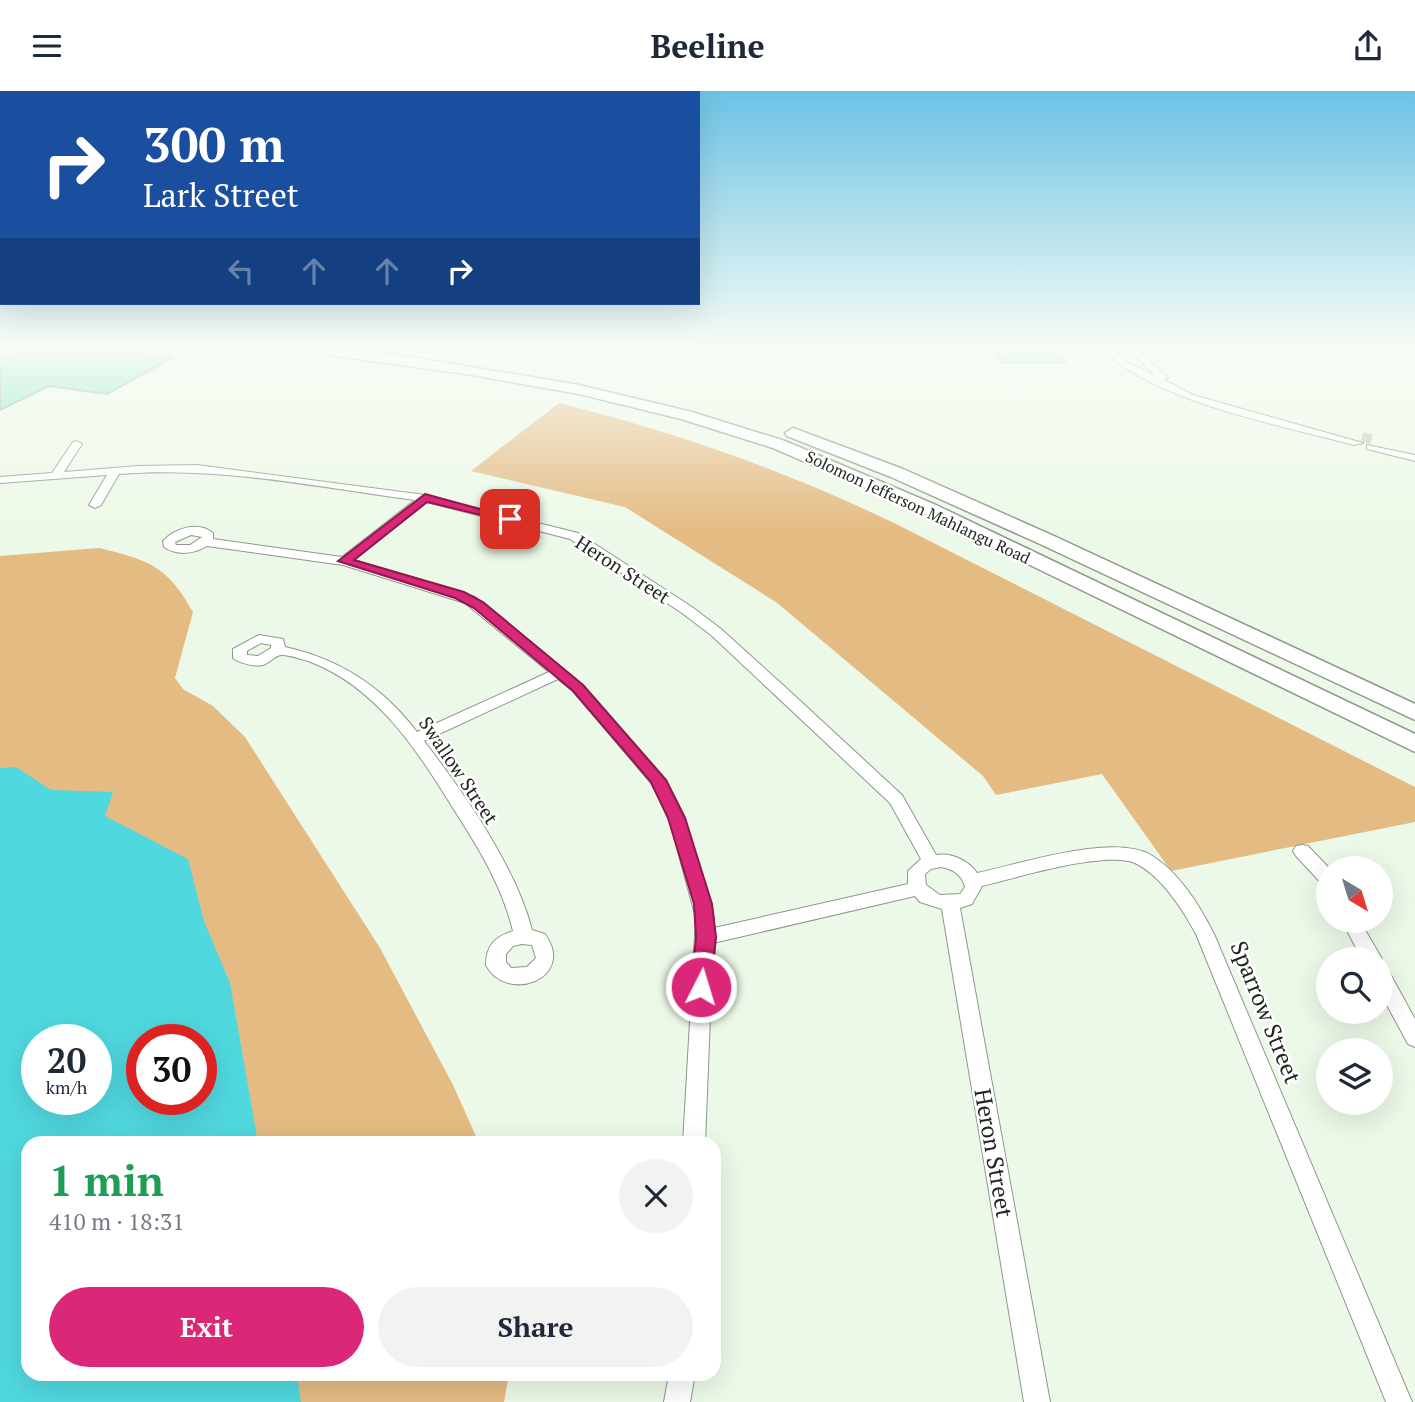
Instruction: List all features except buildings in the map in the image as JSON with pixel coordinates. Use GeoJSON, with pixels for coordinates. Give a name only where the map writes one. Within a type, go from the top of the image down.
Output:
{"type":"FeatureCollection","features":[{"type":"Feature","properties":{"kind":"main road","name":"Solomon Jefferson Mahlangu Road"},"geometry":{"type":"LineString","coordinates":[[664,409],[814,458],[910,501],[1415,744]]}},
{"type":"Feature","properties":{"kind":"main road","name":"Solomon Jefferson Mahlangu Road"},"geometry":{"type":"LineString","coordinates":[[720,409],[835,447],[1047,540],[1415,713]]}},
{"type":"Feature","properties":{"kind":"street"},"geometry":{"type":"LineString","coordinates":[[1238,409],[1360,440],[1243,409]]}},
{"type":"Feature","properties":{"kind":"street"},"geometry":{"type":"LineString","coordinates":[[1415,450],[1373,443],[1415,458]]}},
{"type":"Feature","properties":{"kind":"street"},"geometry":{"type":"LineString","coordinates":[[55,475],[77,444]]}},
{"type":"Feature","properties":{"kind":"street","name":"Heron Street"},"geometry":{"type":"LineString","coordinates":[[0,480],[186,467],[425,498],[574,536],[716,632],[886,789],[904,810],[930,861]]}},
{"type":"Feature","properties":{"kind":"street"},"geometry":{"type":"LineString","coordinates":[[95,505],[115,471]]}},
{"type":"Feature","properties":{"kind":"street"},"geometry":{"type":"LineString","coordinates":[[345,561],[425,498]]}},
{"type":"Feature","properties":{"kind":"street"},"geometry":{"type":"LineString","coordinates":[[205,542],[345,561],[470,600],[578,688],[664,791],[677,818],[703,904],[706,937],[694,1136]]}},
{"type":"Feature","properties":{"kind":"street","name":"Swallow Street"},"geometry":{"type":"LineString","coordinates":[[278,650],[324,661],[351,676],[379,699],[417,738],[514,895],[524,936]]}},
{"type":"Feature","properties":{"kind":"street"},"geometry":{"type":"LineString","coordinates":[[417,738],[560,672]]}},
{"type":"Feature","properties":{"kind":"street"},"geometry":{"type":"LineString","coordinates":[[1302,851],[1316,866]]}},
{"type":"Feature","properties":{"kind":"street","name":"Sparrow Street"},"geometry":{"type":"LineString","coordinates":[[973,881],[1100,853],[1123,853],[1154,865],[1178,891],[1205,934],[1399,1402]]}},
{"type":"Feature","properties":{"kind":"street"},"geometry":{"type":"LineString","coordinates":[[941,860],[961,866],[973,881],[971,894],[966,899],[950,904],[931,900],[917,889],[915,875],[918,869],[930,861],[941,860]]}},
{"type":"Feature","properties":{"kind":"street"},"geometry":{"type":"LineString","coordinates":[[706,937],[917,889]]}},
{"type":"Feature","properties":{"kind":"street","name":"Heron Street"},"geometry":{"type":"LineString","coordinates":[[950,904],[1037,1402]]}},
{"type":"Feature","properties":{"kind":"street"},"geometry":{"type":"LineString","coordinates":[[1393,998],[1415,1038]]}},
{"type":"Feature","properties":{"kind":"street"},"geometry":{"type":"LineString","coordinates":[[677,1402],[681,1381]]}},
{"type":"Feature","properties":{"kind":"shaded area"},"geometry":{"type":"Polygon","coordinates":[[[551,409],[581,409],[730,454],[812,486],[894,523],[1415,787],[1415,822],[1171,871],[1102,774],[996,795],[983,776],[776,602],[625,507],[471,471],[551,409]]]}},
{"type":"Feature","properties":{"kind":"shaded area"},"geometry":{"type":"Polygon","coordinates":[[[99,548],[131,556],[155,567],[165,574],[184,596],[193,612],[175,678],[183,689],[213,706],[245,737],[380,948],[453,1085],[476,1136],[21,1136],[21,1381],[508,1381],[504,1402],[0,1402],[0,556],[99,548]]]}},
{"type":"Feature","properties":{"kind":"water"},"geometry":{"type":"Polygon","coordinates":[[[16,767],[51,790],[113,792],[105,816],[188,859],[204,921],[230,983],[257,1136],[21,1136],[21,1381],[298,1381],[301,1402],[0,1402],[0,768],[16,767]]]}},
{"type":"Feature","properties":{"kind":"tunnel"},"geometry":{"type":"LineString","coordinates":[[1362,437],[1375,440]]}},
{"type":"Feature","properties":{"kind":"route"},"geometry":{"type":"LineString","coordinates":[[510,519],[425,498],[345,561],[459,595],[478,605],[570,680],[657,780],[677,818],[703,904],[706,937],[701,987]]}}]}
